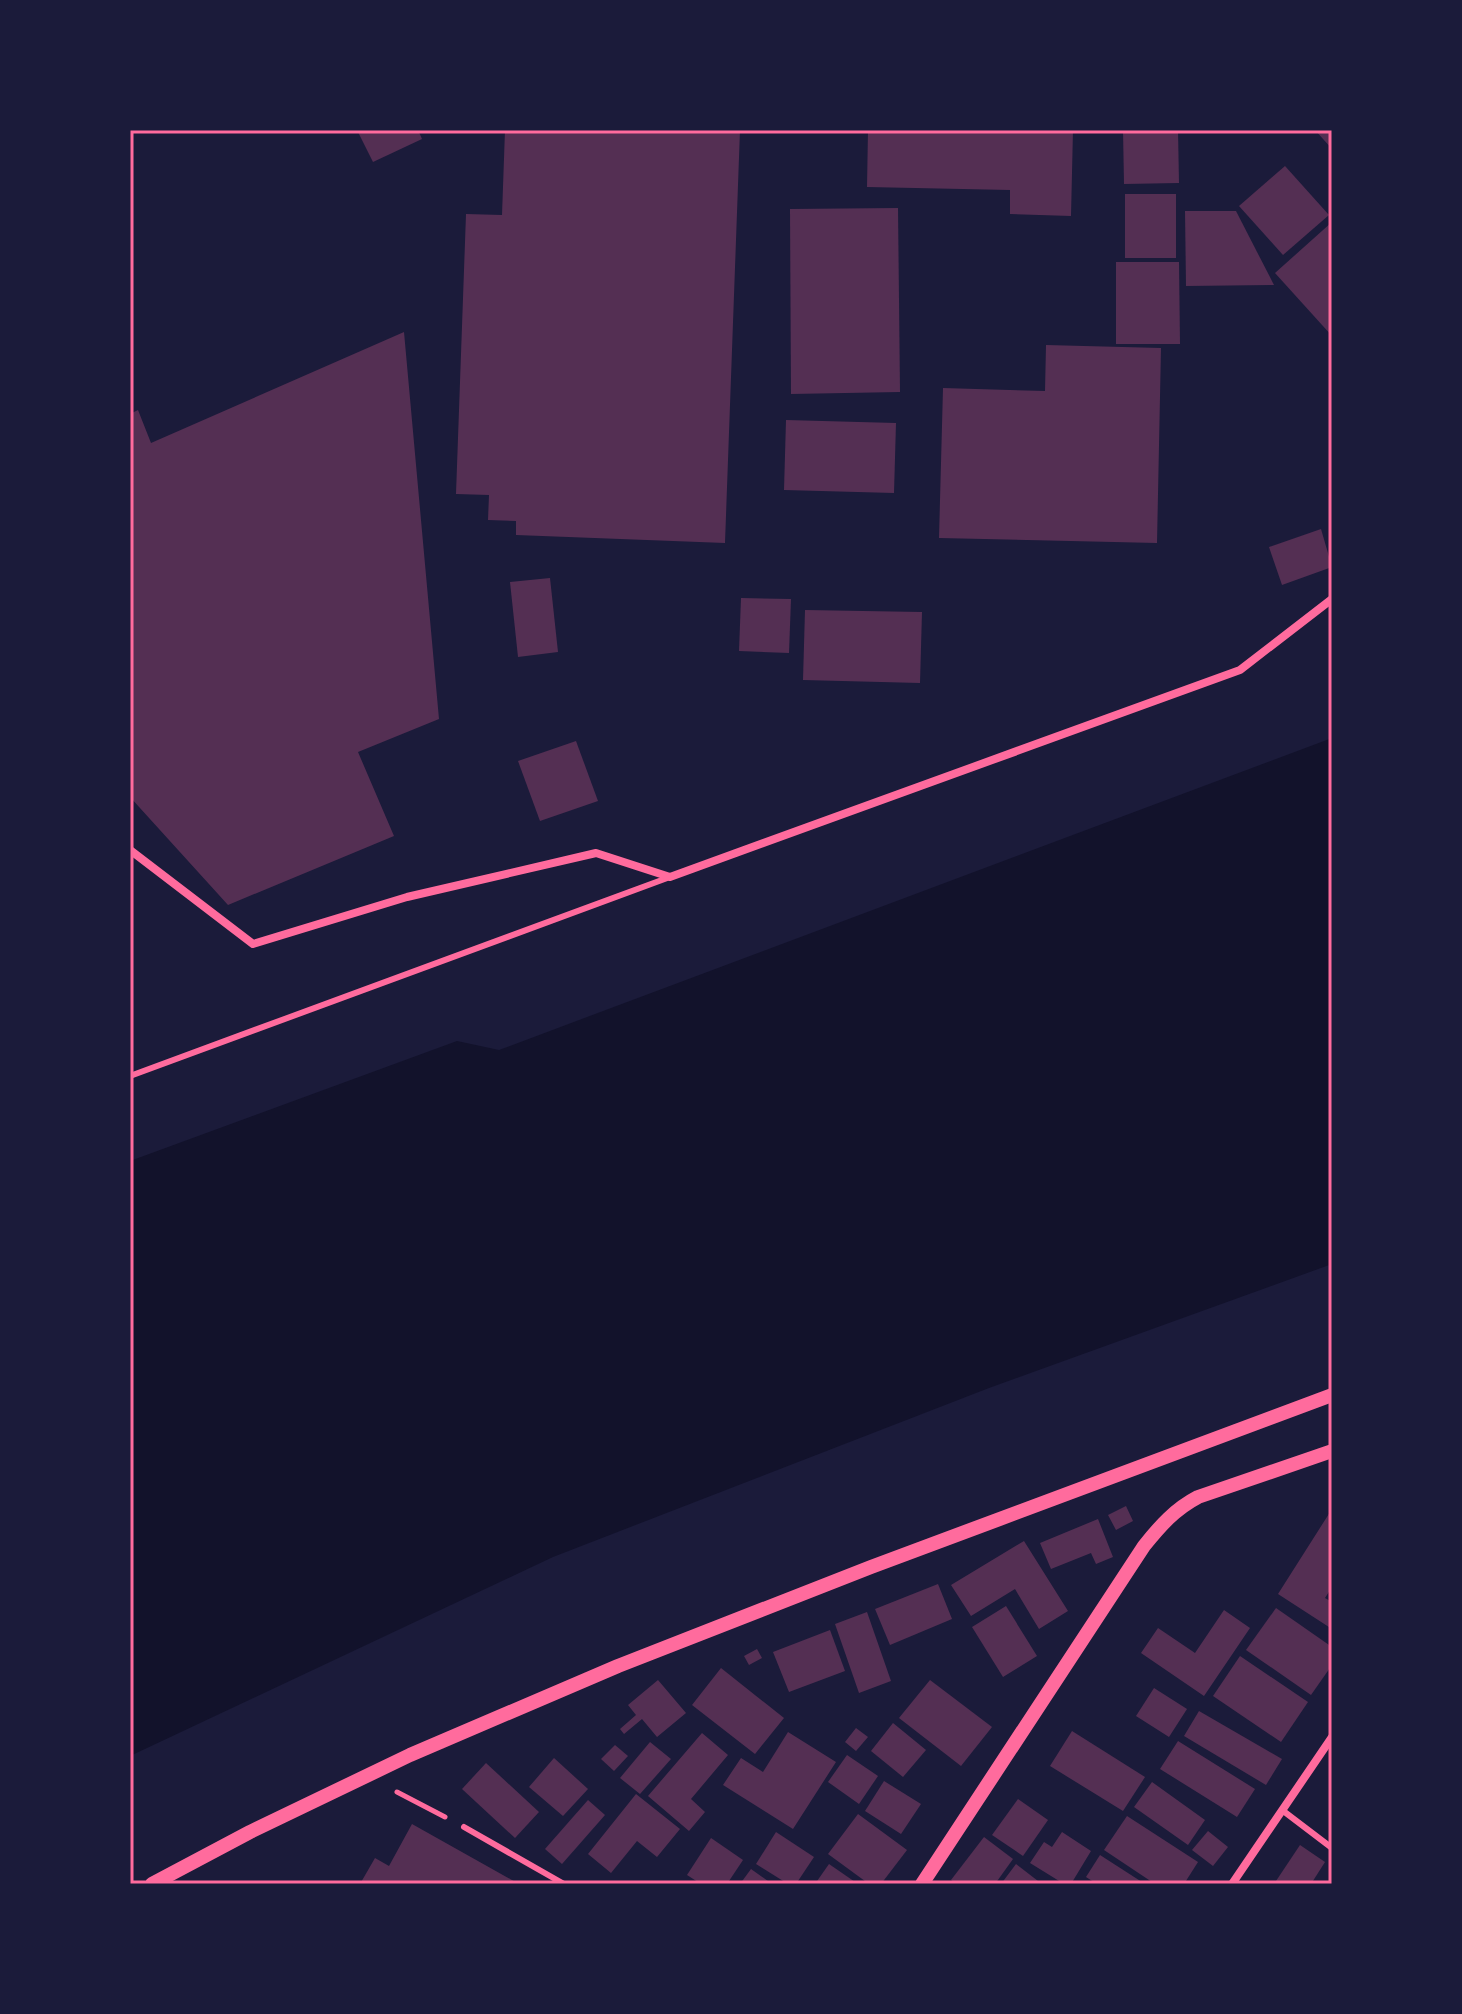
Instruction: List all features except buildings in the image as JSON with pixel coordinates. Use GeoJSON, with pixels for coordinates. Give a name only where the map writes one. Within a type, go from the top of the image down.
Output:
{"type":"FeatureCollection","features":[{"type":"Feature","properties":{"kind":"street"},"geometry":{"type":"LineString","coordinates":[[130,850],[253,944],[407,897],[596,853],[670,877],[1240,670],[1332,599]]}},
{"type":"Feature","properties":{"kind":"street"},"geometry":{"type":"LineString","coordinates":[[152,1884],[250,1832],[410,1755],[618,1666],[871,1567],[1332,1395]]}},
{"type":"Feature","properties":{"kind":"street"},"geometry":{"type":"LineString","coordinates":[[922,1884],[1162,1523],[1181,1506],[1198,1497],[1332,1451]]}},
{"type":"Feature","properties":{"kind":"street"},"geometry":{"type":"LineString","coordinates":[[1232,1884],[1332,1737]]}},
{"type":"Feature","properties":{"kind":"lane"},"geometry":{"type":"LineString","coordinates":[[130,1076],[670,877]]}},
{"type":"Feature","properties":{"kind":"lane"},"geometry":{"type":"LineString","coordinates":[[1282,1810],[1332,1848]]}},
{"type":"Feature","properties":{"kind":"lane"},"geometry":{"type":"LineString","coordinates":[[464,1827],[564,1884]]}},
{"type":"Feature","properties":{"kind":"path"},"geometry":{"type":"LineString","coordinates":[[407,1783],[394,1790],[464,1827]]}},
{"type":"Feature","properties":{"kind":"shaded area"},"geometry":{"type":"Polygon","coordinates":[[[1332,738],[1332,1264],[989,1388],[553,1557],[130,1756],[130,1161],[457,1041],[499,1050],[1332,738]]]}}]}
